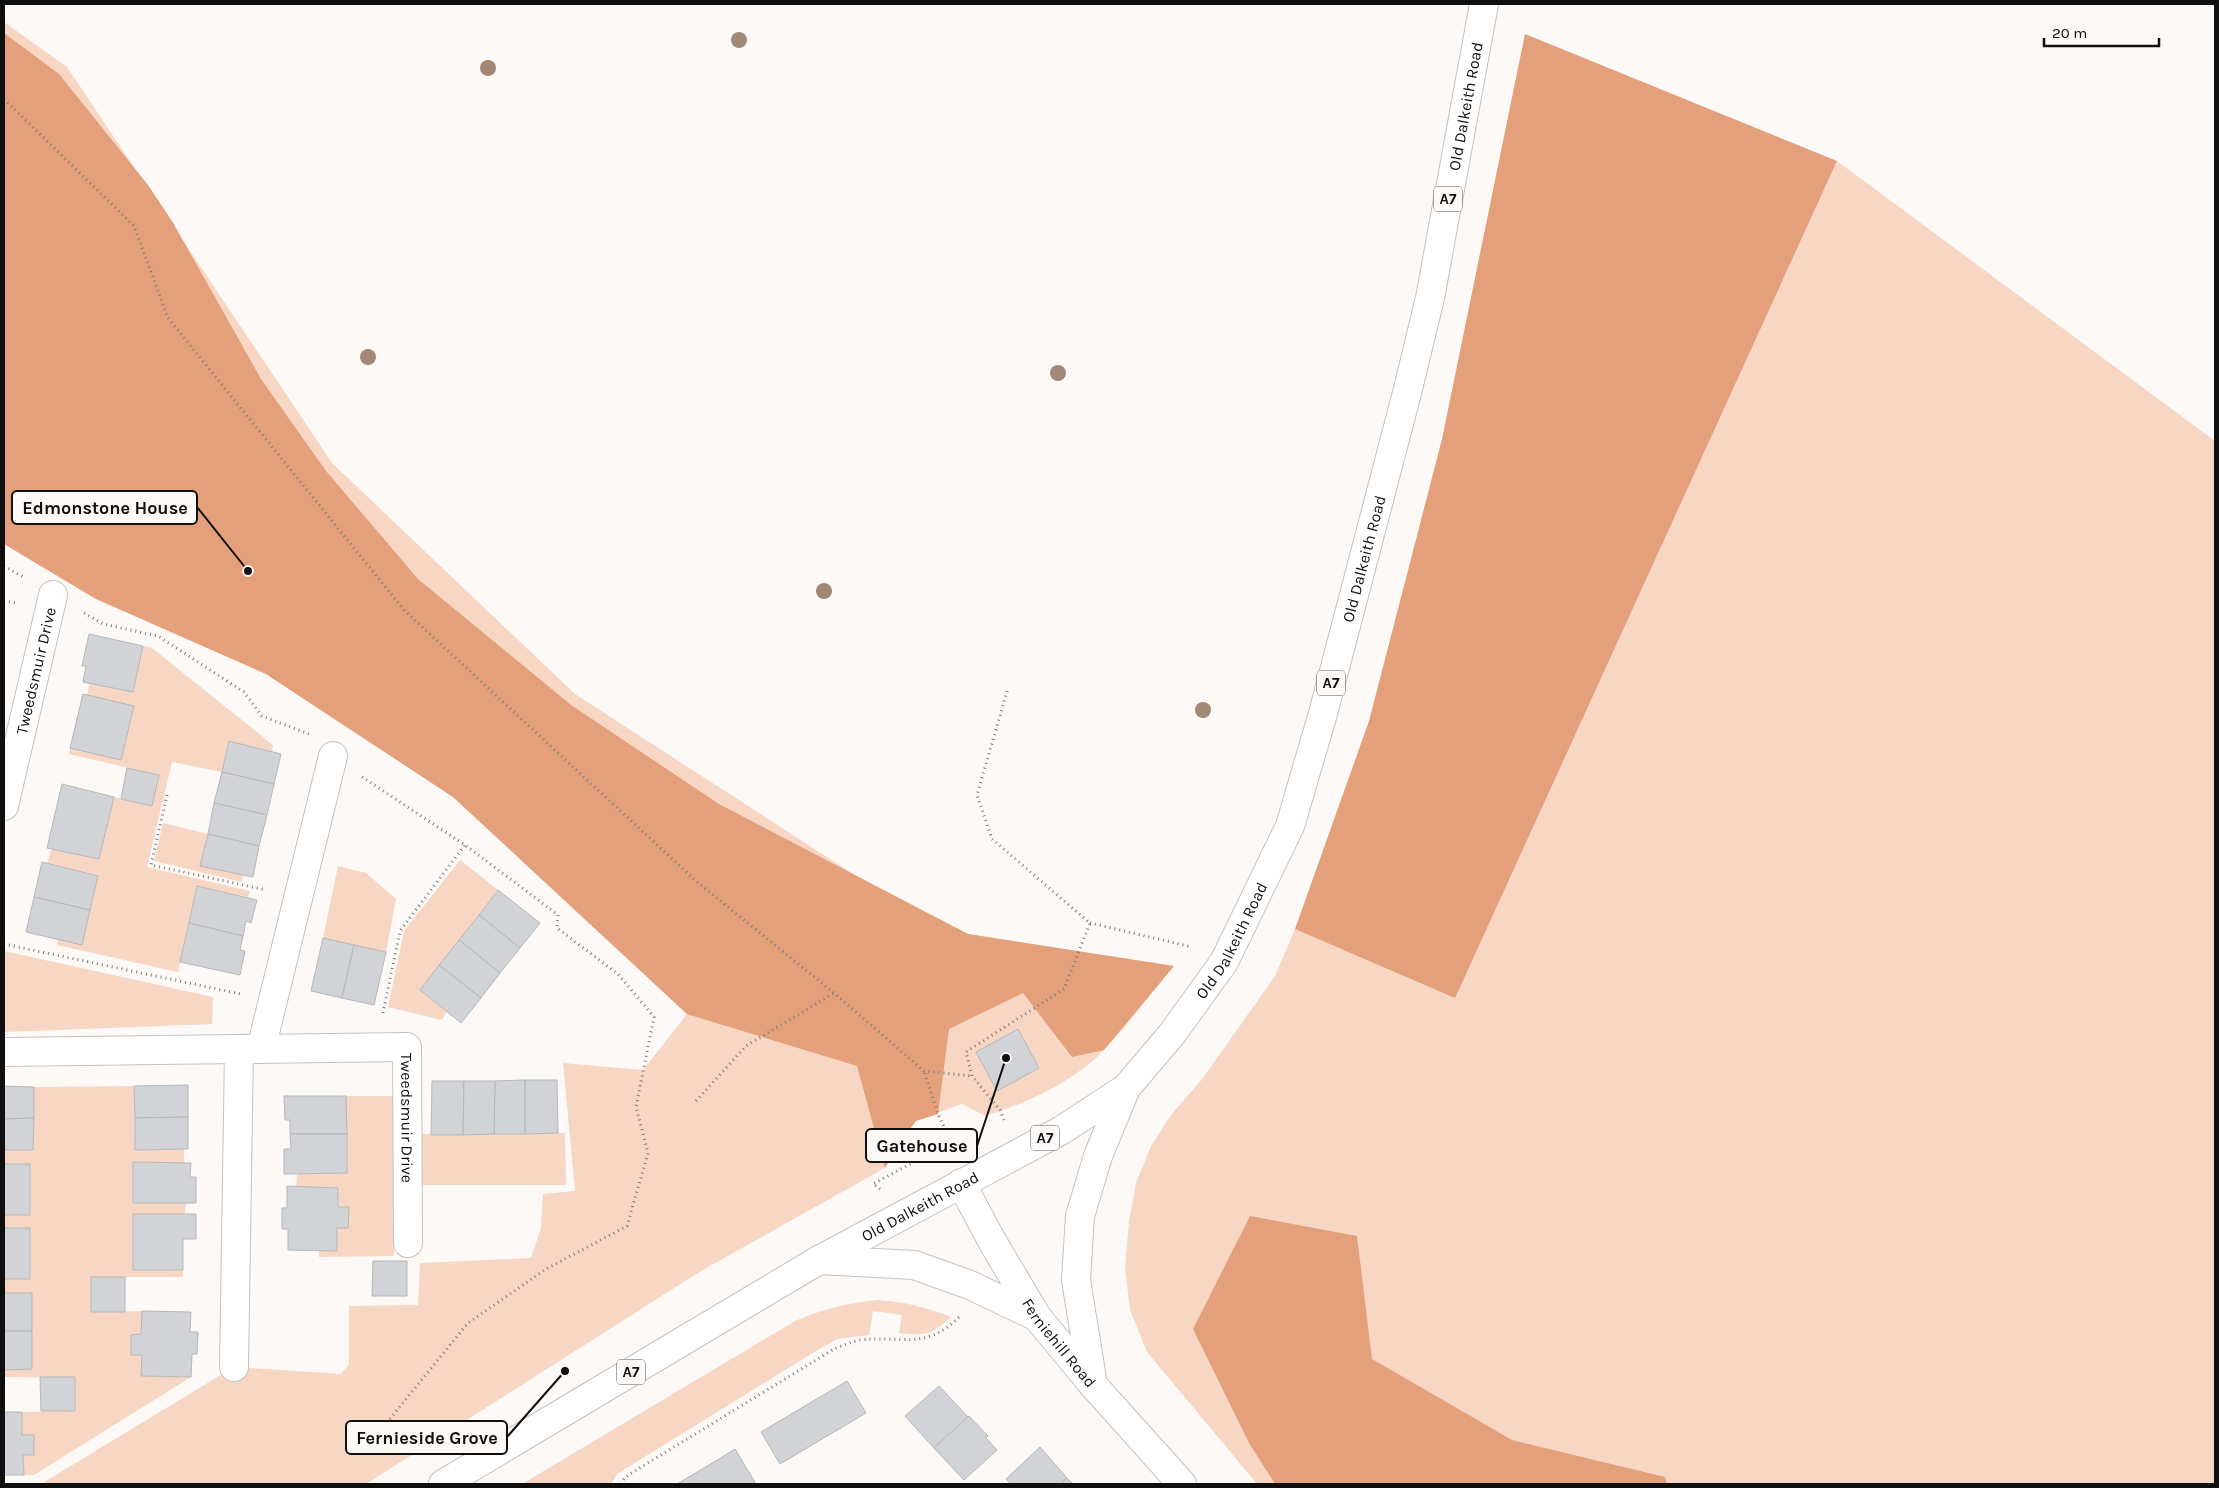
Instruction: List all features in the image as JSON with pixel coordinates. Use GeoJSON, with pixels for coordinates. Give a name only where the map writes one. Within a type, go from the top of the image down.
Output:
{"type":"FeatureCollection","features":[{"type":"Feature","properties":{"kind":"main road","name":"Old Dalkeith Road"},"geometry":{"type":"LineString","coordinates":[[443,1484],[819,1260],[1062,1130],[1126,1088],[1172,1034],[1224,962],[1290,826],[1322,717],[1430,298],[1484,4]]}},
{"type":"Feature","properties":{"kind":"main road","name":"Tweedsmuir Drive"},"geometry":{"type":"LineString","coordinates":[[4,806],[54,595]]}},
{"type":"Feature","properties":{"kind":"main road"},"geometry":{"type":"LineString","coordinates":[[234,1367],[250,1049],[273,1001],[333,756]]}},
{"type":"Feature","properties":{"kind":"main road","name":"Tweedsmuir Drive"},"geometry":{"type":"LineString","coordinates":[[4,1052],[407,1047],[408,1243]]}},
{"type":"Feature","properties":{"kind":"main road"},"geometry":{"type":"LineString","coordinates":[[1094,1386],[1076,1280],[1080,1216],[1098,1156],[1126,1088]]}},
{"type":"Feature","properties":{"kind":"main road","name":"Ferniehill Road"},"geometry":{"type":"LineString","coordinates":[[961,1183],[992,1241],[1037,1317],[1094,1386],[1182,1484]]}},
{"type":"Feature","properties":{"kind":"main road"},"geometry":{"type":"LineString","coordinates":[[819,1260],[914,1264],[970,1285],[1037,1317]]}},
{"type":"Feature","properties":{"kind":"path"},"geometry":{"type":"LineString","coordinates":[[4,99],[134,226],[168,318],[404,610],[696,881],[834,992],[924,1072],[950,1142],[873,1184],[910,1212]]}},
{"type":"Feature","properties":{"kind":"path"},"geometry":{"type":"LineString","coordinates":[[4,566],[103,624],[158,636],[244,692],[262,716],[317,738],[333,756],[362,778],[465,845],[558,915],[557,928],[618,974],[654,1017],[636,1107],[648,1153],[627,1226],[546,1269],[468,1323],[389,1420]]}},
{"type":"Feature","properties":{"kind":"path"},"geometry":{"type":"LineString","coordinates":[[1008,688],[977,795],[992,839],[1090,923],[1188,946],[1224,962]]}},
{"type":"Feature","properties":{"kind":"path"},"geometry":{"type":"LineString","coordinates":[[167,795],[151,864],[298,897]]}},
{"type":"Feature","properties":{"kind":"path"},"geometry":{"type":"LineString","coordinates":[[376,1048],[400,931],[465,845]]}},
{"type":"Feature","properties":{"kind":"path"},"geometry":{"type":"LineString","coordinates":[[1004,1120],[1000,1110],[972,1076],[966,1052],[1064,989],[1090,923]]}},
{"type":"Feature","properties":{"kind":"path"},"geometry":{"type":"LineString","coordinates":[[4,944],[273,1001]]}},
{"type":"Feature","properties":{"kind":"path"},"geometry":{"type":"LineString","coordinates":[[696,1101],[746,1046],[834,992]]}},
{"type":"Feature","properties":{"kind":"path"},"geometry":{"type":"LineString","coordinates":[[924,1072],[972,1076]]}},
{"type":"Feature","properties":{"kind":"path"},"geometry":{"type":"LineString","coordinates":[[621,1484],[626,1477],[834,1349],[859,1340],[925,1339],[946,1330],[960,1316],[970,1285]]}},
{"type":"Feature","properties":{"kind":"shaded area"},"geometry":{"type":"Polygon","coordinates":[[[4,22],[67,67],[332,463],[575,694],[864,881],[968,934],[1174,966],[1105,1049],[1079,1072],[1033,1098],[985,1116],[962,1104],[916,1121],[899,1143],[885,1168],[701,1271],[366,1484],[41,1484],[234,1367],[341,1374],[349,1364],[349,1306],[418,1305],[420,1263],[531,1258],[541,1228],[543,1194],[575,1191],[563,1063],[643,1070],[687,1014],[453,797],[266,674],[96,599],[4,544],[4,22]]]}},
{"type":"Feature","properties":{"kind":"shaded area"},"geometry":{"type":"Polygon","coordinates":[[[4,33],[59,74],[148,185],[172,221],[261,379],[326,471],[418,579],[571,705],[719,804],[968,934],[1174,966],[1104,1050],[1072,1057],[1023,993],[949,1029],[938,1114],[916,1121],[899,1143],[885,1168],[857,1066],[687,1014],[453,797],[266,674],[96,599],[4,544],[4,33]]]}},
{"type":"Feature","properties":{"kind":"shaded area"},"geometry":{"type":"Polygon","coordinates":[[[1525,34],[1837,161],[1455,998],[1295,929],[1369,721],[1442,439],[1525,34]]]}},
{"type":"Feature","properties":{"kind":"shaded area"},"geometry":{"type":"Polygon","coordinates":[[[1837,161],[2215,441],[2215,1484],[1257,1484],[1147,1352],[1130,1310],[1125,1268],[1129,1221],[1136,1183],[1151,1146],[1171,1115],[1203,1078],[1275,976],[1295,929],[1455,996],[1837,161]]]}},
{"type":"Feature","properties":{"kind":"shaded area"},"geometry":{"type":"Polygon","coordinates":[[[143,646],[152,648],[273,745],[272,751],[229,741],[222,772],[172,762],[147,867],[250,891],[248,897],[197,886],[178,972],[57,945],[58,939],[90,910],[98,876],[47,863],[52,848],[99,859],[114,797],[152,806],[159,775],[69,754],[70,748],[121,759],[87,695],[90,683],[133,692],[143,646]]]}},
{"type":"Feature","properties":{"kind":"shaded area"},"geometry":{"type":"Polygon","coordinates":[[[163,823],[208,834],[200,865],[243,875],[242,882],[154,861],[163,823]]]}},
{"type":"Feature","properties":{"kind":"shaded area"},"geometry":{"type":"Polygon","coordinates":[[[460,860],[498,890],[420,990],[447,1011],[442,1020],[388,1007],[404,931],[460,860]]]}},
{"type":"Feature","properties":{"kind":"shaded area"},"geometry":{"type":"Polygon","coordinates":[[[338,866],[366,873],[396,899],[386,952],[323,938],[338,866]]]}},
{"type":"Feature","properties":{"kind":"shaded area"},"geometry":{"type":"Polygon","coordinates":[[[4,951],[213,997],[212,1024],[6,1032],[4,1029],[4,951]]]}},
{"type":"Feature","properties":{"kind":"shaded area"},"geometry":{"type":"Polygon","coordinates":[[[134,1086],[135,1150],[184,1150],[184,1163],[133,1162],[186,1203],[185,1214],[133,1215],[133,1270],[183,1270],[183,1277],[91,1277],[91,1312],[142,1311],[141,1334],[131,1335],[131,1355],[142,1355],[141,1376],[191,1377],[34,1475],[24,1475],[23,1455],[34,1455],[34,1435],[22,1435],[22,1412],[74,1411],[75,1378],[4,1377],[4,1370],[32,1369],[32,1293],[4,1293],[4,1279],[30,1279],[30,1228],[4,1228],[4,1215],[30,1215],[30,1164],[4,1164],[4,1150],[33,1150],[34,1087],[134,1086]]]}},
{"type":"Feature","properties":{"kind":"shaded area"},"geometry":{"type":"Polygon","coordinates":[[[346,1096],[396,1096],[394,1256],[319,1257],[319,1251],[337,1251],[337,1228],[348,1228],[349,1208],[338,1207],[338,1188],[296,1187],[297,1174],[347,1173],[346,1096]]]}},
{"type":"Feature","properties":{"kind":"shaded area"},"geometry":{"type":"Polygon","coordinates":[[[565,1133],[566,1185],[422,1185],[422,1134],[565,1133]]]}},
{"type":"Feature","properties":{"kind":"shaded area"},"geometry":{"type":"Polygon","coordinates":[[[1250,1216],[1357,1236],[1372,1359],[1512,1440],[1665,1477],[1667,1484],[1275,1484],[1249,1443],[1193,1329],[1250,1216]]]}},
{"type":"Feature","properties":{"kind":"shaded area"},"geometry":{"type":"Polygon","coordinates":[[[878,1300],[915,1305],[951,1317],[938,1328],[928,1333],[908,1334],[899,1333],[902,1315],[873,1311],[869,1335],[837,1339],[811,1354],[617,1474],[611,1484],[522,1484],[795,1321],[836,1307],[878,1300]]]}},
{"type":"Feature","properties":{"kind":"building"},"geometry":{"type":"Polygon","coordinates":[[[89,634],[143,646],[133,692],[83,682],[86,666],[82,666],[89,634]]]}},
{"type":"Feature","properties":{"kind":"building"},"geometry":{"type":"Polygon","coordinates":[[[83,694],[134,706],[121,760],[70,748],[83,694]]]}},
{"type":"Feature","properties":{"kind":"building"},"geometry":{"type":"Polygon","coordinates":[[[229,741],[281,754],[274,784],[222,772],[229,741]]]}},
{"type":"Feature","properties":{"kind":"building"},"geometry":{"type":"Polygon","coordinates":[[[127,768],[159,775],[152,806],[121,799],[127,768]]]}},
{"type":"Feature","properties":{"kind":"building"},"geometry":{"type":"Polygon","coordinates":[[[222,772],[274,784],[267,815],[214,803],[222,772]]]}},
{"type":"Feature","properties":{"kind":"building"},"geometry":{"type":"Polygon","coordinates":[[[62,784],[114,797],[99,859],[47,848],[62,784]]]}},
{"type":"Feature","properties":{"kind":"building"},"geometry":{"type":"Polygon","coordinates":[[[214,803],[267,815],[259,846],[208,834],[214,803]]]}},
{"type":"Feature","properties":{"kind":"building"},"geometry":{"type":"Polygon","coordinates":[[[208,834],[259,846],[253,877],[200,866],[208,834]]]}},
{"type":"Feature","properties":{"kind":"building"},"geometry":{"type":"Polygon","coordinates":[[[42,862],[98,876],[90,910],[34,897],[42,862]]]}},
{"type":"Feature","properties":{"kind":"building"},"geometry":{"type":"Polygon","coordinates":[[[197,886],[257,900],[251,923],[246,921],[243,936],[189,923],[197,886]]]}},
{"type":"Feature","properties":{"kind":"building"},"geometry":{"type":"Polygon","coordinates":[[[498,890],[540,923],[520,948],[479,915],[498,890]]]}},
{"type":"Feature","properties":{"kind":"building"},"geometry":{"type":"Polygon","coordinates":[[[34,897],[90,910],[82,945],[26,932],[34,897]]]}},
{"type":"Feature","properties":{"kind":"building"},"geometry":{"type":"Polygon","coordinates":[[[479,915],[520,948],[500,973],[459,940],[479,915]]]}},
{"type":"Feature","properties":{"kind":"building"},"geometry":{"type":"Polygon","coordinates":[[[189,923],[243,936],[240,950],[245,951],[240,975],[180,962],[189,923]]]}},
{"type":"Feature","properties":{"kind":"building"},"geometry":{"type":"Polygon","coordinates":[[[323,938],[354,945],[342,998],[311,991],[323,938]]]}},
{"type":"Feature","properties":{"kind":"building"},"geometry":{"type":"Polygon","coordinates":[[[459,940],[500,973],[481,998],[439,965],[459,940]]]}},
{"type":"Feature","properties":{"kind":"building"},"geometry":{"type":"Polygon","coordinates":[[[354,945],[386,952],[374,1005],[342,998],[354,945]]]}},
{"type":"Feature","properties":{"kind":"building"},"geometry":{"type":"Polygon","coordinates":[[[439,965],[481,998],[461,1023],[420,990],[439,965]]]}},
{"type":"Feature","properties":{"kind":"building"},"geometry":{"type":"Polygon","coordinates":[[[1018,1029],[1039,1068],[997,1091],[976,1052],[1018,1029]]]}},
{"type":"Feature","properties":{"kind":"building"},"geometry":{"type":"Polygon","coordinates":[[[525,1080],[557,1080],[558,1133],[525,1134],[525,1080]]]}},
{"type":"Feature","properties":{"kind":"building"},"geometry":{"type":"Polygon","coordinates":[[[525,1080],[525,1134],[494,1134],[495,1081],[525,1080]]]}},
{"type":"Feature","properties":{"kind":"building"},"geometry":{"type":"Polygon","coordinates":[[[432,1081],[464,1081],[463,1135],[431,1135],[432,1081]]]}},
{"type":"Feature","properties":{"kind":"building"},"geometry":{"type":"Polygon","coordinates":[[[464,1081],[495,1081],[494,1134],[463,1135],[464,1081]]]}},
{"type":"Feature","properties":{"kind":"building"},"geometry":{"type":"Polygon","coordinates":[[[188,1085],[188,1117],[135,1118],[134,1086],[188,1085]]]}},
{"type":"Feature","properties":{"kind":"building"},"geometry":{"type":"Polygon","coordinates":[[[4,1086],[34,1087],[34,1118],[4,1119],[4,1086]]]}},
{"type":"Feature","properties":{"kind":"building"},"geometry":{"type":"Polygon","coordinates":[[[284,1096],[346,1096],[347,1134],[290,1134],[290,1120],[285,1120],[284,1096]]]}},
{"type":"Feature","properties":{"kind":"building"},"geometry":{"type":"Polygon","coordinates":[[[188,1117],[188,1149],[135,1150],[135,1118],[188,1117]]]}},
{"type":"Feature","properties":{"kind":"building"},"geometry":{"type":"Polygon","coordinates":[[[34,1118],[33,1150],[4,1150],[4,1119],[34,1118]]]}},
{"type":"Feature","properties":{"kind":"building"},"geometry":{"type":"Polygon","coordinates":[[[290,1134],[347,1134],[347,1173],[284,1174],[284,1149],[291,1149],[290,1134]]]}},
{"type":"Feature","properties":{"kind":"building"},"geometry":{"type":"Polygon","coordinates":[[[133,1162],[191,1163],[190,1177],[196,1177],[196,1203],[133,1203],[133,1162]]]}},
{"type":"Feature","properties":{"kind":"building"},"geometry":{"type":"Polygon","coordinates":[[[4,1164],[30,1164],[30,1215],[4,1215],[4,1164]]]}},
{"type":"Feature","properties":{"kind":"building"},"geometry":{"type":"Polygon","coordinates":[[[287,1186],[338,1188],[338,1207],[349,1207],[348,1228],[337,1228],[337,1251],[288,1250],[288,1229],[282,1229],[282,1208],[287,1208],[287,1186]]]}},
{"type":"Feature","properties":{"kind":"building"},"geometry":{"type":"Polygon","coordinates":[[[133,1214],[196,1214],[196,1239],[183,1239],[183,1270],[133,1270],[133,1214]]]}},
{"type":"Feature","properties":{"kind":"building"},"geometry":{"type":"Polygon","coordinates":[[[4,1228],[30,1228],[30,1279],[4,1279],[4,1228]]]}},
{"type":"Feature","properties":{"kind":"building"},"geometry":{"type":"Polygon","coordinates":[[[373,1261],[407,1261],[407,1296],[372,1296],[373,1261]]]}},
{"type":"Feature","properties":{"kind":"building"},"geometry":{"type":"Polygon","coordinates":[[[91,1277],[125,1277],[125,1312],[91,1312],[91,1277]]]}},
{"type":"Feature","properties":{"kind":"building"},"geometry":{"type":"Polygon","coordinates":[[[4,1293],[32,1293],[32,1331],[4,1331],[4,1293]]]}},
{"type":"Feature","properties":{"kind":"building"},"geometry":{"type":"Polygon","coordinates":[[[142,1311],[191,1312],[190,1332],[198,1332],[197,1354],[192,1354],[191,1377],[141,1376],[142,1355],[131,1355],[131,1335],[141,1334],[142,1311]]]}},
{"type":"Feature","properties":{"kind":"building"},"geometry":{"type":"Polygon","coordinates":[[[4,1331],[32,1331],[32,1369],[4,1370],[4,1331]]]}},
{"type":"Feature","properties":{"kind":"building"},"geometry":{"type":"Polygon","coordinates":[[[40,1377],[75,1377],[75,1411],[41,1411],[40,1377]]]}},
{"type":"Feature","properties":{"kind":"building"},"geometry":{"type":"Polygon","coordinates":[[[847,1381],[866,1413],[780,1464],[761,1432],[847,1381]]]}},
{"type":"Feature","properties":{"kind":"building"},"geometry":{"type":"Polygon","coordinates":[[[939,1386],[968,1417],[934,1448],[905,1416],[939,1386]]]}},
{"type":"Feature","properties":{"kind":"building"},"geometry":{"type":"Polygon","coordinates":[[[4,1412],[22,1412],[22,1435],[34,1435],[34,1455],[23,1455],[24,1475],[4,1475],[4,1412]]]}},
{"type":"Feature","properties":{"kind":"building"},"geometry":{"type":"Polygon","coordinates":[[[969,1416],[988,1436],[986,1438],[997,1450],[964,1480],[934,1448],[969,1416]]]}},
{"type":"Feature","properties":{"kind":"building"},"geometry":{"type":"Polygon","coordinates":[[[1040,1447],[1067,1478],[1060,1484],[1011,1484],[1006,1479],[1040,1447]]]}},
{"type":"Feature","properties":{"kind":"building"},"geometry":{"type":"Polygon","coordinates":[[[735,1449],[756,1484],[677,1484],[719,1459],[735,1449]]]}},
{"type":"Feature","properties":{"kind":"building"},"geometry":{"type":"Polygon","coordinates":[[[1067,1478],[1073,1484],[1060,1484],[1067,1478]]]}},
{"type":"Feature","properties":{"kind":"place","name":"Edmonstone House"},"geometry":{"type":"Point","coordinates":[248,571]}},
{"type":"Feature","properties":{"kind":"place","name":"Gatehouse"},"geometry":{"type":"Point","coordinates":[1006,1058]}},
{"type":"Feature","properties":{"kind":"place","name":"Fernieside Grove"},"geometry":{"type":"Point","coordinates":[565,1371]}}]}
